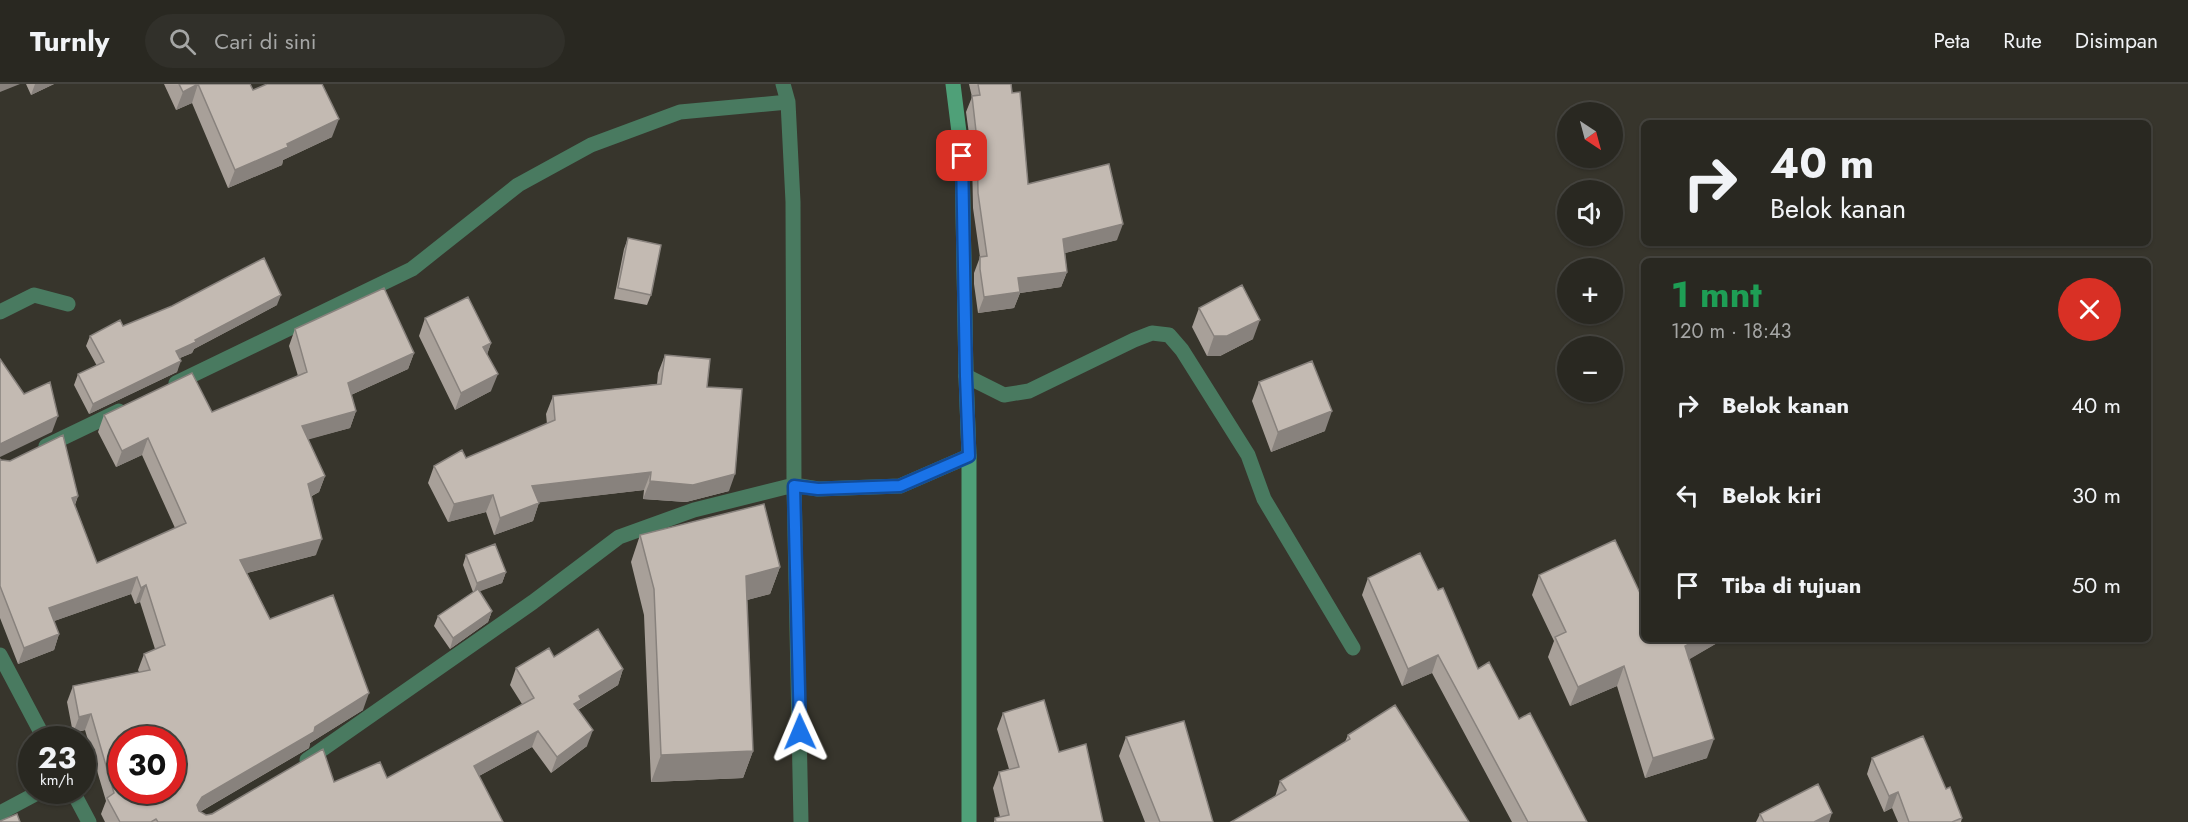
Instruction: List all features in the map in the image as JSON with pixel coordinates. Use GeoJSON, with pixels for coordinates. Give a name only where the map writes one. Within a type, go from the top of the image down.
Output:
{"type":"FeatureCollection","features":[{"type":"Feature","properties":{"kind":"street"},"geometry":{"type":"LineString","coordinates":[[783,84],[788,102],[793,202],[794,486],[801,822]]}},
{"type":"Feature","properties":{"kind":"street"},"geometry":{"type":"LineString","coordinates":[[953,84],[962,156],[969,456],[969,822]]}},
{"type":"Feature","properties":{"kind":"street"},"geometry":{"type":"LineString","coordinates":[[158,392],[412,269],[518,185],[591,146],[680,112],[788,102]]}},
{"type":"Feature","properties":{"kind":"street"},"geometry":{"type":"LineString","coordinates":[[0,312],[34,295],[69,304]]}},
{"type":"Feature","properties":{"kind":"street"},"geometry":{"type":"LineString","coordinates":[[966,376],[1004,395],[1029,391],[1134,340],[1152,333],[1169,335],[1182,350],[1248,455],[1264,499],[1353,648]]}},
{"type":"Feature","properties":{"kind":"street"},"geometry":{"type":"LineString","coordinates":[[32,453],[137,402]]}},
{"type":"Feature","properties":{"kind":"street"},"geometry":{"type":"LineString","coordinates":[[294,768],[533,602],[619,537],[694,510],[794,486],[818,489],[900,486],[969,456]]}},
{"type":"Feature","properties":{"kind":"street"},"geometry":{"type":"LineString","coordinates":[[0,655],[38,726]]}},
{"type":"Feature","properties":{"kind":"street"},"geometry":{"type":"LineString","coordinates":[[0,813],[18,803]]}},
{"type":"Feature","properties":{"kind":"street"},"geometry":{"type":"LineString","coordinates":[[79,804],[89,822]]}},
{"type":"Feature","properties":{"kind":"building"},"geometry":{"type":"Polygon","coordinates":[[[179,84],[198,84],[183,92],[179,84]]]}},
{"type":"Feature","properties":{"kind":"building"},"geometry":{"type":"Polygon","coordinates":[[[198,84],[250,84],[253,90],[267,84],[322,84],[339,119],[287,144],[288,147],[235,170],[198,84]]]}},
{"type":"Feature","properties":{"kind":"building"},"geometry":{"type":"Polygon","coordinates":[[[978,84],[1011,84],[1012,93],[1020,92],[1028,184],[1109,164],[1123,224],[1063,239],[1067,272],[1018,278],[1020,292],[984,297],[980,257],[987,256],[978,193],[977,140],[972,96],[980,95],[978,84]]]}},
{"type":"Feature","properties":{"kind":"building"},"geometry":{"type":"Polygon","coordinates":[[[628,238],[661,245],[651,295],[618,288],[628,238]]]}},
{"type":"Feature","properties":{"kind":"building"},"geometry":{"type":"Polygon","coordinates":[[[264,258],[281,295],[176,351],[181,361],[93,404],[78,374],[104,362],[90,336],[120,320],[123,326],[172,306],[264,258]]]}},
{"type":"Feature","properties":{"kind":"building"},"geometry":{"type":"Polygon","coordinates":[[[1242,285],[1260,320],[1227,336],[1214,336],[1199,308],[1242,285]]]}},
{"type":"Feature","properties":{"kind":"building"},"geometry":{"type":"Polygon","coordinates":[[[384,288],[414,353],[348,383],[356,411],[302,426],[325,476],[308,484],[322,539],[240,560],[270,619],[333,595],[369,693],[315,727],[314,732],[202,797],[197,805],[199,811],[206,815],[212,814],[323,749],[334,782],[380,762],[387,778],[534,698],[516,668],[549,648],[554,657],[598,629],[623,669],[579,696],[581,700],[574,704],[593,730],[557,757],[538,731],[474,766],[503,822],[158,822],[156,819],[151,822],[120,822],[110,804],[186,804],[186,726],[108,726],[108,772],[96,726],[91,714],[79,717],[73,686],[150,670],[144,654],[165,645],[146,585],[141,588],[137,577],[49,608],[59,634],[24,648],[0,586],[0,459],[10,461],[63,435],[78,496],[72,498],[97,563],[186,523],[148,438],[122,451],[104,415],[192,373],[212,412],[307,372],[295,329],[384,288]]]}},
{"type":"Feature","properties":{"kind":"building"},"geometry":{"type":"Polygon","coordinates":[[[468,297],[491,343],[483,347],[498,374],[461,393],[425,318],[468,297]]]}},
{"type":"Feature","properties":{"kind":"building"},"geometry":{"type":"Polygon","coordinates":[[[665,355],[710,359],[707,387],[742,389],[735,474],[693,485],[650,481],[651,472],[532,486],[539,503],[500,518],[493,495],[454,504],[434,466],[462,450],[466,458],[555,420],[553,396],[661,384],[665,355]]]}},
{"type":"Feature","properties":{"kind":"building"},"geometry":{"type":"Polygon","coordinates":[[[0,359],[24,394],[50,382],[58,416],[0,444],[0,359]]]}},
{"type":"Feature","properties":{"kind":"building"},"geometry":{"type":"Polygon","coordinates":[[[1312,361],[1332,411],[1278,432],[1259,382],[1312,361]]]}},
{"type":"Feature","properties":{"kind":"building"},"geometry":{"type":"Polygon","coordinates":[[[764,504],[780,567],[746,576],[753,751],[661,755],[654,589],[640,535],[764,504]]]}},
{"type":"Feature","properties":{"kind":"building"},"geometry":{"type":"Polygon","coordinates":[[[1615,540],[1641,592],[1641,642],[1692,642],[1685,646],[1714,739],[1653,758],[1624,666],[1578,687],[1555,637],[1566,632],[1539,575],[1615,540]]]}},
{"type":"Feature","properties":{"kind":"building"},"geometry":{"type":"Polygon","coordinates":[[[495,544],[506,572],[477,583],[466,555],[495,544]]]}},
{"type":"Feature","properties":{"kind":"building"},"geometry":{"type":"Polygon","coordinates":[[[1420,553],[1438,590],[1443,588],[1478,669],[1489,662],[1519,719],[1530,713],[1587,822],[1528,822],[1438,655],[1408,669],[1368,578],[1420,553]]]}},
{"type":"Feature","properties":{"kind":"building"},"geometry":{"type":"Polygon","coordinates":[[[478,589],[492,611],[453,638],[438,616],[478,589]]]}},
{"type":"Feature","properties":{"kind":"building"},"geometry":{"type":"Polygon","coordinates":[[[1044,700],[1059,752],[1086,744],[1103,822],[996,822],[995,818],[1009,815],[999,772],[1019,767],[1003,713],[1044,700]]]}},
{"type":"Feature","properties":{"kind":"building"},"geometry":{"type":"Polygon","coordinates":[[[1395,705],[1469,822],[1231,822],[1286,790],[1280,781],[1350,739],[1348,735],[1395,705]]]}},
{"type":"Feature","properties":{"kind":"building"},"geometry":{"type":"Polygon","coordinates":[[[1184,721],[1213,822],[1160,822],[1126,737],[1184,721]]]}},
{"type":"Feature","properties":{"kind":"building"},"geometry":{"type":"Polygon","coordinates":[[[1923,736],[1946,789],[1950,787],[1962,818],[1952,822],[1909,822],[1898,792],[1889,796],[1872,758],[1923,736]]]}},
{"type":"Feature","properties":{"kind":"building"},"geometry":{"type":"Polygon","coordinates":[[[1818,784],[1832,813],[1814,822],[1764,822],[1760,814],[1818,784]]]}},
{"type":"Feature","properties":{"kind":"building"},"geometry":{"type":"Polygon","coordinates":[[[17,814],[20,822],[0,822],[0,821],[17,814]]]}},
{"type":"Feature","properties":{"kind":"route"},"geometry":{"type":"LineString","coordinates":[[800,732],[794,486],[818,489],[900,486],[969,456],[962,156]]}}]}
